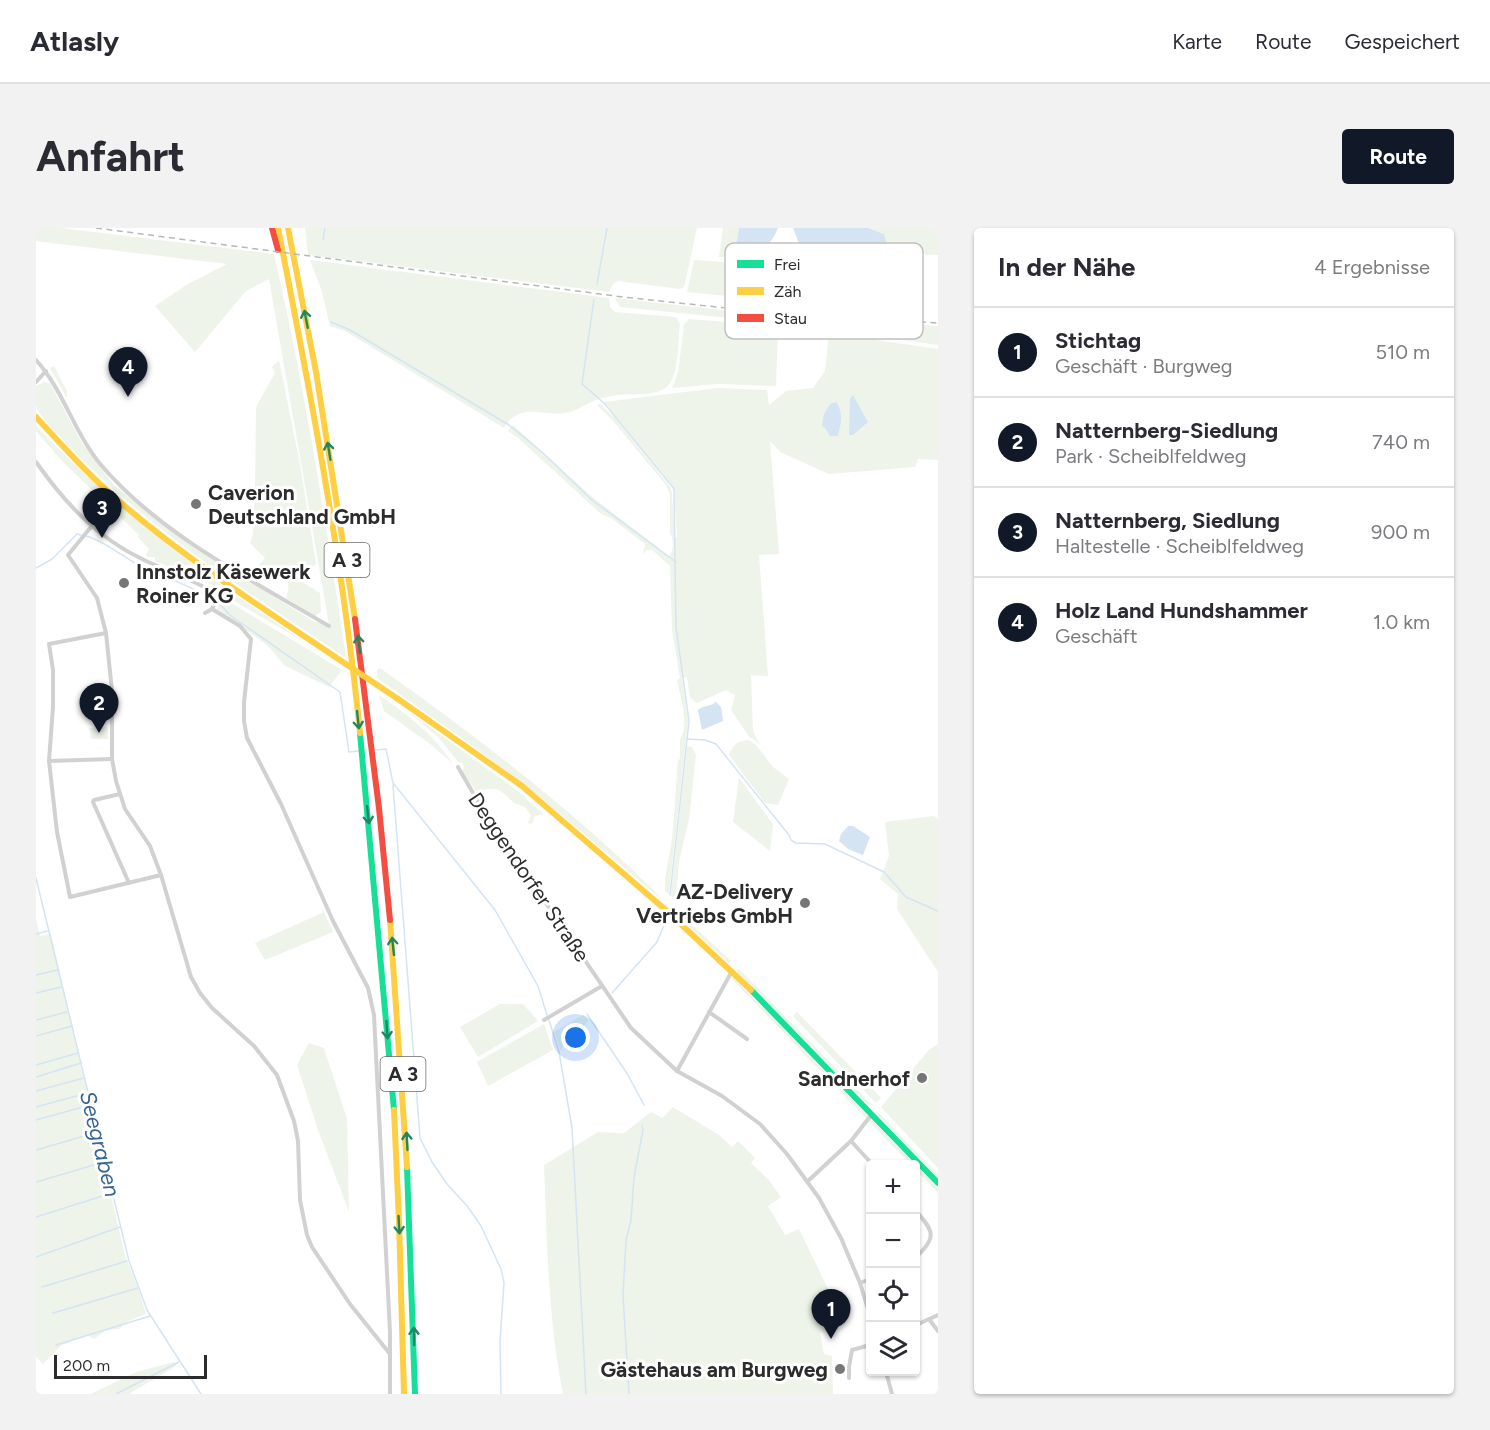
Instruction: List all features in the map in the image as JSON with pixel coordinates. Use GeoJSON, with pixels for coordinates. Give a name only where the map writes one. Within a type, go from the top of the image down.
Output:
{"type":"FeatureCollection","features":[{"type":"Feature","properties":{"kind":"main road","name":"A 3"},"geometry":{"type":"LineString","coordinates":[[272,228],[284,276],[290,285]]}},
{"type":"Feature","properties":{"kind":"main road","name":"A 3"},"geometry":{"type":"LineString","coordinates":[[278,228],[336,549],[361,746],[382,955],[394,1119],[404,1394]]}},
{"type":"Feature","properties":{"kind":"main road","name":"A 3"},"geometry":{"type":"LineString","coordinates":[[288,228],[317,376],[347,557],[372,744],[394,952],[406,1117],[413,1270],[415,1394]]}},
{"type":"Feature","properties":{"kind":"main road"},"geometry":{"type":"LineString","coordinates":[[36,416],[129,510],[198,563],[522,786],[668,912],[732,971],[938,1183]]}},
{"type":"Feature","properties":{"kind":"street"},"geometry":{"type":"LineString","coordinates":[[36,360],[56,385],[84,441],[99,462],[126,491],[195,546],[329,626]]}},
{"type":"Feature","properties":{"kind":"street"},"geometry":{"type":"LineString","coordinates":[[36,376],[46,371]]}},
{"type":"Feature","properties":{"kind":"street"},"geometry":{"type":"LineString","coordinates":[[36,382],[46,371]]}},
{"type":"Feature","properties":{"kind":"street"},"geometry":{"type":"LineString","coordinates":[[36,462],[54,488],[91,527],[110,541],[141,559],[219,595],[212,609],[205,613]]}},
{"type":"Feature","properties":{"kind":"street"},"geometry":{"type":"LineString","coordinates":[[91,527],[68,555],[97,598],[105,633],[112,691],[112,759],[125,810],[150,846],[161,875],[186,961],[200,993],[212,1008],[266,1059],[277,1075],[298,1141],[302,1218],[312,1247],[350,1304],[390,1354]]}},
{"type":"Feature","properties":{"kind":"street"},"geometry":{"type":"LineString","coordinates":[[212,609],[240,626],[251,639],[244,702],[247,738],[281,804],[333,921],[368,988],[374,1015],[390,1394]]}},
{"type":"Feature","properties":{"kind":"street"},"geometry":{"type":"LineString","coordinates":[[105,633],[49,644],[53,670],[49,761],[57,832],[70,897],[161,875]]}},
{"type":"Feature","properties":{"kind":"street"},"geometry":{"type":"LineString","coordinates":[[49,761],[112,759]]}},
{"type":"Feature","properties":{"kind":"street","name":"Deggendorfer Straße"},"geometry":{"type":"LineString","coordinates":[[458,767],[484,812],[631,1028],[677,1071],[722,1096],[760,1124],[808,1180],[841,1238],[866,1303]]}},
{"type":"Feature","properties":{"kind":"street"},"geometry":{"type":"LineString","coordinates":[[120,794],[93,802],[129,883]]}},
{"type":"Feature","properties":{"kind":"street"},"geometry":{"type":"LineString","coordinates":[[677,1071],[732,971]]}},
{"type":"Feature","properties":{"kind":"street","name":"Deggendorfer Straße"},"geometry":{"type":"LineString","coordinates":[[547,1019],[602,986]]}},
{"type":"Feature","properties":{"kind":"street"},"geometry":{"type":"LineString","coordinates":[[709,1012],[747,1039]]}},
{"type":"Feature","properties":{"kind":"street"},"geometry":{"type":"LineString","coordinates":[[808,1180],[851,1141],[872,1114]]}},
{"type":"Feature","properties":{"kind":"street"},"geometry":{"type":"LineString","coordinates":[[851,1141],[868,1160]]}},
{"type":"Feature","properties":{"kind":"street"},"geometry":{"type":"LineString","coordinates":[[920,1217],[931,1230],[932,1239],[920,1253]]}},
{"type":"Feature","properties":{"kind":"street"},"geometry":{"type":"LineString","coordinates":[[860,1283],[866,1281]]}},
{"type":"Feature","properties":{"kind":"street"},"geometry":{"type":"LineString","coordinates":[[920,1322],[938,1315]]}},
{"type":"Feature","properties":{"kind":"street"},"geometry":{"type":"LineString","coordinates":[[929,1318],[938,1331]]}},
{"type":"Feature","properties":{"kind":"street"},"geometry":{"type":"LineString","coordinates":[[849,1378],[852,1350],[866,1346]]}},
{"type":"Feature","properties":{"kind":"street"},"geometry":{"type":"LineString","coordinates":[[888,1376],[894,1394]]}},
{"type":"Feature","properties":{"kind":"shaded area"},"geometry":{"type":"Polygon","coordinates":[[[36,228],[61,228],[274,254],[296,355],[314,455],[346,658],[165,532],[98,475],[45,420],[36,405],[36,386],[44,382],[50,383],[82,443],[114,485],[199,550],[315,622],[329,624],[269,279],[246,291],[195,352],[155,306],[188,284],[227,264],[36,241],[36,228]]]}},
{"type":"Feature","properties":{"kind":"shaded area"},"geometry":{"type":"Polygon","coordinates":[[[305,228],[697,228],[684,287],[680,289],[618,281],[613,284],[609,292],[308,255],[305,228]]]}},
{"type":"Feature","properties":{"kind":"shaded area"},"geometry":{"type":"Polygon","coordinates":[[[723,228],[739,228],[736,243],[725,243],[725,257],[719,257],[723,228]]]}},
{"type":"Feature","properties":{"kind":"shaded area"},"geometry":{"type":"Polygon","coordinates":[[[868,228],[938,228],[938,255],[923,254],[923,243],[883,243],[884,234],[868,228]]]}},
{"type":"Feature","properties":{"kind":"shaded area"},"geometry":{"type":"Polygon","coordinates":[[[310,260],[609,298],[610,307],[615,312],[676,317],[680,324],[675,371],[670,383],[660,391],[604,397],[566,413],[524,412],[510,420],[504,428],[345,331],[330,326],[321,289],[310,260]]]}},
{"type":"Feature","properties":{"kind":"shaded area"},"geometry":{"type":"Polygon","coordinates":[[[694,260],[724,262],[725,296],[687,292],[694,260]]]}},
{"type":"Feature","properties":{"kind":"shaded area"},"geometry":{"type":"Polygon","coordinates":[[[615,298],[725,310],[725,318],[620,307],[615,298]]]}},
{"type":"Feature","properties":{"kind":"shaded area"},"geometry":{"type":"Polygon","coordinates":[[[689,319],[725,322],[725,339],[778,339],[776,386],[719,384],[672,388],[678,373],[684,324],[689,319]]]}},
{"type":"Feature","properties":{"kind":"shaded area"},"geometry":{"type":"Polygon","coordinates":[[[923,325],[938,326],[938,345],[896,339],[923,339],[923,325]]]}},
{"type":"Feature","properties":{"kind":"shaded area"},"geometry":{"type":"Polygon","coordinates":[[[828,339],[870,339],[938,349],[938,460],[918,459],[915,467],[829,474],[780,452],[770,441],[779,554],[759,555],[768,676],[751,675],[753,731],[760,745],[750,738],[731,710],[735,695],[726,690],[697,703],[690,698],[687,677],[682,678],[688,720],[669,894],[665,891],[665,880],[672,835],[680,739],[684,726],[677,680],[680,678],[672,630],[670,566],[652,550],[647,550],[643,554],[645,544],[611,518],[601,514],[508,431],[513,425],[591,496],[669,556],[673,542],[670,533],[670,495],[666,485],[597,405],[600,404],[615,418],[670,487],[675,538],[677,537],[674,488],[604,402],[717,388],[767,390],[769,405],[786,391],[813,388],[825,371],[828,339]]]}},
{"type":"Feature","properties":{"kind":"shaded area"},"geometry":{"type":"Polygon","coordinates":[[[279,360],[300,464],[316,564],[299,574],[304,583],[320,593],[321,612],[315,616],[286,598],[288,586],[282,576],[262,580],[248,572],[252,573],[265,558],[250,543],[253,534],[255,490],[256,407],[275,373],[272,367],[279,360]]]}},
{"type":"Feature","properties":{"kind":"shaded area"},"geometry":{"type":"Polygon","coordinates":[[[54,366],[67,391],[67,398],[50,368],[54,366]]]}},
{"type":"Feature","properties":{"kind":"shaded area"},"geometry":{"type":"Polygon","coordinates":[[[36,426],[98,487],[165,543],[235,595],[308,644],[234,601],[224,590],[155,561],[155,557],[148,557],[146,555],[149,549],[138,537],[139,535],[61,460],[36,431],[36,426]]]}},
{"type":"Feature","properties":{"kind":"shaded area"},"geometry":{"type":"Polygon","coordinates":[[[222,601],[233,604],[342,670],[329,687],[285,666],[268,646],[217,609],[222,601]]]}},
{"type":"Feature","properties":{"kind":"shaded area"},"geometry":{"type":"Polygon","coordinates":[[[380,668],[528,779],[599,839],[666,903],[541,798],[377,678],[377,670],[380,668]]]}},
{"type":"Feature","properties":{"kind":"shaded area"},"geometry":{"type":"Polygon","coordinates":[[[379,695],[420,726],[453,764],[433,746],[384,711],[379,695]]]}},
{"type":"Feature","properties":{"kind":"shaded area"},"geometry":{"type":"Polygon","coordinates":[[[405,709],[526,797],[544,814],[535,816],[532,824],[528,823],[531,815],[525,807],[513,802],[504,793],[491,789],[476,791],[462,772],[463,763],[458,762],[439,738],[405,709]]]}},
{"type":"Feature","properties":{"kind":"shaded area"},"geometry":{"type":"Polygon","coordinates":[[[108,727],[108,739],[91,739],[89,728],[108,727]]]}},
{"type":"Feature","properties":{"kind":"shaded area"},"geometry":{"type":"Polygon","coordinates":[[[749,740],[756,745],[773,767],[789,779],[778,805],[765,803],[729,755],[736,744],[749,740]]]}},
{"type":"Feature","properties":{"kind":"shaded area"},"geometry":{"type":"Polygon","coordinates":[[[687,746],[692,747],[696,755],[689,819],[679,862],[676,898],[671,896],[687,746]]]}},
{"type":"Feature","properties":{"kind":"shaded area"},"geometry":{"type":"Polygon","coordinates":[[[739,778],[773,824],[770,851],[733,822],[739,778]]]}},
{"type":"Feature","properties":{"kind":"shaded area"},"geometry":{"type":"Polygon","coordinates":[[[934,816],[938,819],[938,972],[897,909],[898,894],[880,879],[889,856],[885,822],[934,816]]]}},
{"type":"Feature","properties":{"kind":"shaded area"},"geometry":{"type":"Polygon","coordinates":[[[324,912],[333,932],[265,960],[255,943],[324,912]]]}},
{"type":"Feature","properties":{"kind":"shaded area"},"geometry":{"type":"Polygon","coordinates":[[[678,912],[731,961],[729,964],[677,915],[678,912]]]}},
{"type":"Feature","properties":{"kind":"shaded area"},"geometry":{"type":"Polygon","coordinates":[[[36,919],[40,936],[51,934],[125,1256],[146,1314],[126,1322],[119,1329],[107,1330],[94,1339],[87,1335],[62,1345],[43,1364],[36,1357],[36,919]]]}},
{"type":"Feature","properties":{"kind":"shaded area"},"geometry":{"type":"Polygon","coordinates":[[[739,969],[872,1105],[867,1104],[738,974],[739,969]]]}},
{"type":"Feature","properties":{"kind":"shaded area"},"geometry":{"type":"Polygon","coordinates":[[[730,977],[734,978],[911,1160],[906,1160],[730,977]]]}},
{"type":"Feature","properties":{"kind":"shaded area"},"geometry":{"type":"Polygon","coordinates":[[[500,1004],[523,1004],[538,1021],[478,1057],[460,1027],[500,1004]]]}},
{"type":"Feature","properties":{"kind":"shaded area"},"geometry":{"type":"Polygon","coordinates":[[[797,1012],[881,1098],[876,1103],[793,1016],[797,1012]]]}},
{"type":"Feature","properties":{"kind":"shaded area"},"geometry":{"type":"Polygon","coordinates":[[[583,1015],[588,1020],[584,1026],[587,1031],[563,1045],[561,1051],[554,1032],[583,1015]]]}},
{"type":"Feature","properties":{"kind":"shaded area"},"geometry":{"type":"Polygon","coordinates":[[[544,1024],[553,1050],[488,1086],[477,1062],[544,1024]]]}},
{"type":"Feature","properties":{"kind":"shaded area"},"geometry":{"type":"Polygon","coordinates":[[[309,1043],[324,1048],[347,1119],[349,1212],[318,1130],[297,1065],[309,1043]]]}},
{"type":"Feature","properties":{"kind":"shaded area","name":"Sandnerhof"},"geometry":{"type":"Polygon","coordinates":[[[938,1044],[938,1168],[881,1107],[929,1050],[938,1044]]]}},
{"type":"Feature","properties":{"kind":"shaded area"},"geometry":{"type":"Polygon","coordinates":[[[673,1107],[719,1135],[732,1147],[738,1141],[755,1158],[751,1163],[768,1179],[781,1197],[768,1206],[785,1235],[799,1229],[828,1289],[834,1308],[825,1309],[831,1331],[820,1333],[824,1354],[832,1356],[833,1394],[563,1394],[551,1309],[544,1165],[598,1132],[624,1133],[651,1112],[662,1118],[673,1107]]]}},
{"type":"Feature","properties":{"kind":"shaded area"},"geometry":{"type":"Polygon","coordinates":[[[878,1112],[938,1174],[938,1179],[920,1160],[879,1117],[878,1112]]]}},
{"type":"Feature","properties":{"kind":"shaded area"},"geometry":{"type":"Polygon","coordinates":[[[920,1169],[938,1188],[938,1193],[921,1175],[920,1169]]]}},
{"type":"Feature","properties":{"kind":"shaded area"},"geometry":{"type":"Polygon","coordinates":[[[174,1362],[176,1366],[129,1394],[91,1394],[136,1372],[174,1362]]]}},
{"type":"Feature","properties":{"kind":"water"},"geometry":{"type":"Polygon","coordinates":[[[739,228],[778,228],[769,243],[736,243],[739,228]]]}},
{"type":"Feature","properties":{"kind":"water"},"geometry":{"type":"Polygon","coordinates":[[[793,228],[868,228],[884,234],[886,243],[799,243],[793,228]]]}},
{"type":"Feature","properties":{"kind":"water"},"geometry":{"type":"Polygon","coordinates":[[[853,395],[868,422],[853,435],[849,435],[850,399],[853,395]]]}},
{"type":"Feature","properties":{"kind":"water"},"geometry":{"type":"Polygon","coordinates":[[[836,402],[841,414],[840,427],[838,436],[830,436],[822,426],[824,414],[830,404],[836,402]]]}},
{"type":"Feature","properties":{"kind":"water"},"geometry":{"type":"Polygon","coordinates":[[[716,702],[721,707],[723,721],[702,730],[698,710],[716,702]]]}},
{"type":"Feature","properties":{"kind":"water"},"geometry":{"type":"Polygon","coordinates":[[[848,826],[853,826],[870,837],[863,855],[848,849],[839,841],[841,834],[848,826]]]}},
{"type":"Feature","properties":{"kind":"waterway"},"geometry":{"type":"LineString","coordinates":[[323,240],[325,228]]}},
{"type":"Feature","properties":{"kind":"waterway"},"geometry":{"type":"LineString","coordinates":[[597,284],[607,228]]}},
{"type":"Feature","properties":{"kind":"waterway"},"geometry":{"type":"LineString","coordinates":[[594,299],[582,384],[604,403],[674,489],[676,627],[689,721],[670,895]]}},
{"type":"Feature","properties":{"kind":"waterway"},"geometry":{"type":"LineString","coordinates":[[331,322],[350,330],[509,425],[543,453],[592,500],[676,562]]}},
{"type":"Feature","properties":{"kind":"waterway"},"geometry":{"type":"LineString","coordinates":[[36,568],[52,559],[77,534],[81,535]]}},
{"type":"Feature","properties":{"kind":"waterway"},"geometry":{"type":"LineString","coordinates":[[86,536],[100,541],[139,565],[212,599],[231,616],[340,692],[349,752],[359,751]]}},
{"type":"Feature","properties":{"kind":"waterway"},"geometry":{"type":"LineString","coordinates":[[687,739],[705,740],[716,744],[791,840],[796,843],[825,844],[884,872],[906,897],[938,911]]}},
{"type":"Feature","properties":{"kind":"waterway"},"geometry":{"type":"LineString","coordinates":[[376,750],[386,749],[393,783],[495,910],[538,986],[547,1015]]}},
{"type":"Feature","properties":{"kind":"waterway"},"geometry":{"type":"LineString","coordinates":[[393,785],[420,1138],[447,1184],[468,1207],[481,1226],[501,1269],[504,1283],[500,1341],[501,1394]]}},
{"type":"Feature","properties":{"kind":"waterway","name":"Seegraben"},"geometry":{"type":"LineString","coordinates":[[36,878],[129,1261],[147,1310],[201,1394]]}},
{"type":"Feature","properties":{"kind":"waterway"},"geometry":{"type":"LineString","coordinates":[[612,993],[657,942],[667,918]]}},
{"type":"Feature","properties":{"kind":"waterway"},"geometry":{"type":"LineString","coordinates":[[36,934],[47,931]]}},
{"type":"Feature","properties":{"kind":"waterway"},"geometry":{"type":"LineString","coordinates":[[36,975],[58,970]]}},
{"type":"Feature","properties":{"kind":"waterway"},"geometry":{"type":"LineString","coordinates":[[36,993],[61,987]]}},
{"type":"Feature","properties":{"kind":"waterway"},"geometry":{"type":"LineString","coordinates":[[36,1020],[67,1012]]}},
{"type":"Feature","properties":{"kind":"waterway"},"geometry":{"type":"LineString","coordinates":[[587,1014],[628,1075],[644,1105]]}},
{"type":"Feature","properties":{"kind":"waterway"},"geometry":{"type":"LineString","coordinates":[[549,1020],[559,1052],[572,1128],[586,1394]]}},
{"type":"Feature","properties":{"kind":"waterway"},"geometry":{"type":"LineString","coordinates":[[36,1036],[72,1026]]}},
{"type":"Feature","properties":{"kind":"waterway"},"geometry":{"type":"LineString","coordinates":[[36,1065],[78,1053]]}},
{"type":"Feature","properties":{"kind":"waterway"},"geometry":{"type":"LineString","coordinates":[[36,1077],[81,1063]]}},
{"type":"Feature","properties":{"kind":"waterway"},"geometry":{"type":"LineString","coordinates":[[36,1091],[84,1078]]}},
{"type":"Feature","properties":{"kind":"waterway"},"geometry":{"type":"LineString","coordinates":[[36,1107],[87,1093]]}},
{"type":"Feature","properties":{"kind":"waterway"},"geometry":{"type":"LineString","coordinates":[[36,1120],[90,1105]]}},
{"type":"Feature","properties":{"kind":"waterway"},"geometry":{"type":"LineString","coordinates":[[629,1394],[623,1295],[626,1240],[631,1220],[634,1177],[642,1125]]}},
{"type":"Feature","properties":{"kind":"waterway"},"geometry":{"type":"LineString","coordinates":[[36,1150],[98,1132]]}},
{"type":"Feature","properties":{"kind":"waterway"},"geometry":{"type":"LineString","coordinates":[[36,1182],[104,1162]]}},
{"type":"Feature","properties":{"kind":"waterway"},"geometry":{"type":"LineString","coordinates":[[36,1217],[112,1193]]}},
{"type":"Feature","properties":{"kind":"waterway"},"geometry":{"type":"LineString","coordinates":[[36,1257],[120,1227]]}},
{"type":"Feature","properties":{"kind":"waterway"},"geometry":{"type":"LineString","coordinates":[[42,1287],[127,1261]]}},
{"type":"Feature","properties":{"kind":"waterway"},"geometry":{"type":"LineString","coordinates":[[53,1313],[138,1288]]}},
{"type":"Feature","properties":{"kind":"waterway"},"geometry":{"type":"LineString","coordinates":[[56,1345],[150,1316]]}},
{"type":"Feature","properties":{"kind":"waterway"},"geometry":{"type":"LineString","coordinates":[[116,1394],[179,1362]]}},
{"type":"Feature","properties":{"kind":"railway"},"geometry":{"type":"LineString","coordinates":[[96,228],[623,297],[725,308]]}},
{"type":"Feature","properties":{"kind":"railway"},"geometry":{"type":"LineString","coordinates":[[923,322],[938,323]]}},
{"type":"Feature","properties":{"kind":"traffic: fast"},"geometry":{"type":"LineString","coordinates":[[360,733],[394,1110]]}},
{"type":"Feature","properties":{"kind":"traffic: fast"},"geometry":{"type":"LineString","coordinates":[[751,990],[938,1183]]}},
{"type":"Feature","properties":{"kind":"traffic: fast"},"geometry":{"type":"LineString","coordinates":[[407,1167],[415,1394]]}},
{"type":"Feature","properties":{"kind":"traffic: slow"},"geometry":{"type":"LineString","coordinates":[[278,228],[314,416],[335,543],[360,733]]}},
{"type":"Feature","properties":{"kind":"traffic: slow"},"geometry":{"type":"LineString","coordinates":[[288,228],[316,372],[355,619]]}},
{"type":"Feature","properties":{"kind":"traffic: slow"},"geometry":{"type":"LineString","coordinates":[[36,417],[98,482],[166,540],[313,642]]}},
{"type":"Feature","properties":{"kind":"traffic: slow"},"geometry":{"type":"LineString","coordinates":[[313,642],[398,699]]}},
{"type":"Feature","properties":{"kind":"traffic: slow"},"geometry":{"type":"LineString","coordinates":[[398,699],[522,786],[668,912],[751,990]]}},
{"type":"Feature","properties":{"kind":"traffic: slow"},"geometry":{"type":"LineString","coordinates":[[390,920],[407,1167]]}},
{"type":"Feature","properties":{"kind":"traffic: slow"},"geometry":{"type":"LineString","coordinates":[[394,1110],[404,1394]]}},
{"type":"Feature","properties":{"kind":"traffic: jam"},"geometry":{"type":"LineString","coordinates":[[272,228],[278,250]]}},
{"type":"Feature","properties":{"kind":"traffic: jam"},"geometry":{"type":"LineString","coordinates":[[355,619],[379,808],[390,920]]}},
{"type":"Feature","properties":{"kind":"place","name":"Holz Land Hundshammer"},"geometry":{"type":"Point","coordinates":[128,397]}},
{"type":"Feature","properties":{"kind":"place","name":"Caverion Deutschland GmbH"},"geometry":{"type":"Point","coordinates":[196,504]}},
{"type":"Feature","properties":{"kind":"place","name":"Natternberg, Siedlung"},"geometry":{"type":"Point","coordinates":[102,538]}},
{"type":"Feature","properties":{"kind":"place","name":"Innstolz Käsewerk Roiner KG"},"geometry":{"type":"Point","coordinates":[124,583]}},
{"type":"Feature","properties":{"kind":"place","name":"Natternberg-Siedlung"},"geometry":{"type":"Point","coordinates":[99,733]}},
{"type":"Feature","properties":{"kind":"place","name":"AZ-Delivery Vertriebs GmbH"},"geometry":{"type":"Point","coordinates":[805,903]}},
{"type":"Feature","properties":{"kind":"place","name":"Sandnerhof"},"geometry":{"type":"Point","coordinates":[922,1078]}},
{"type":"Feature","properties":{"kind":"place","name":"Stichtag"},"geometry":{"type":"Point","coordinates":[831,1339]}},
{"type":"Feature","properties":{"kind":"place","name":"Gästehaus am Burgweg"},"geometry":{"type":"Point","coordinates":[840,1369]}}]}
